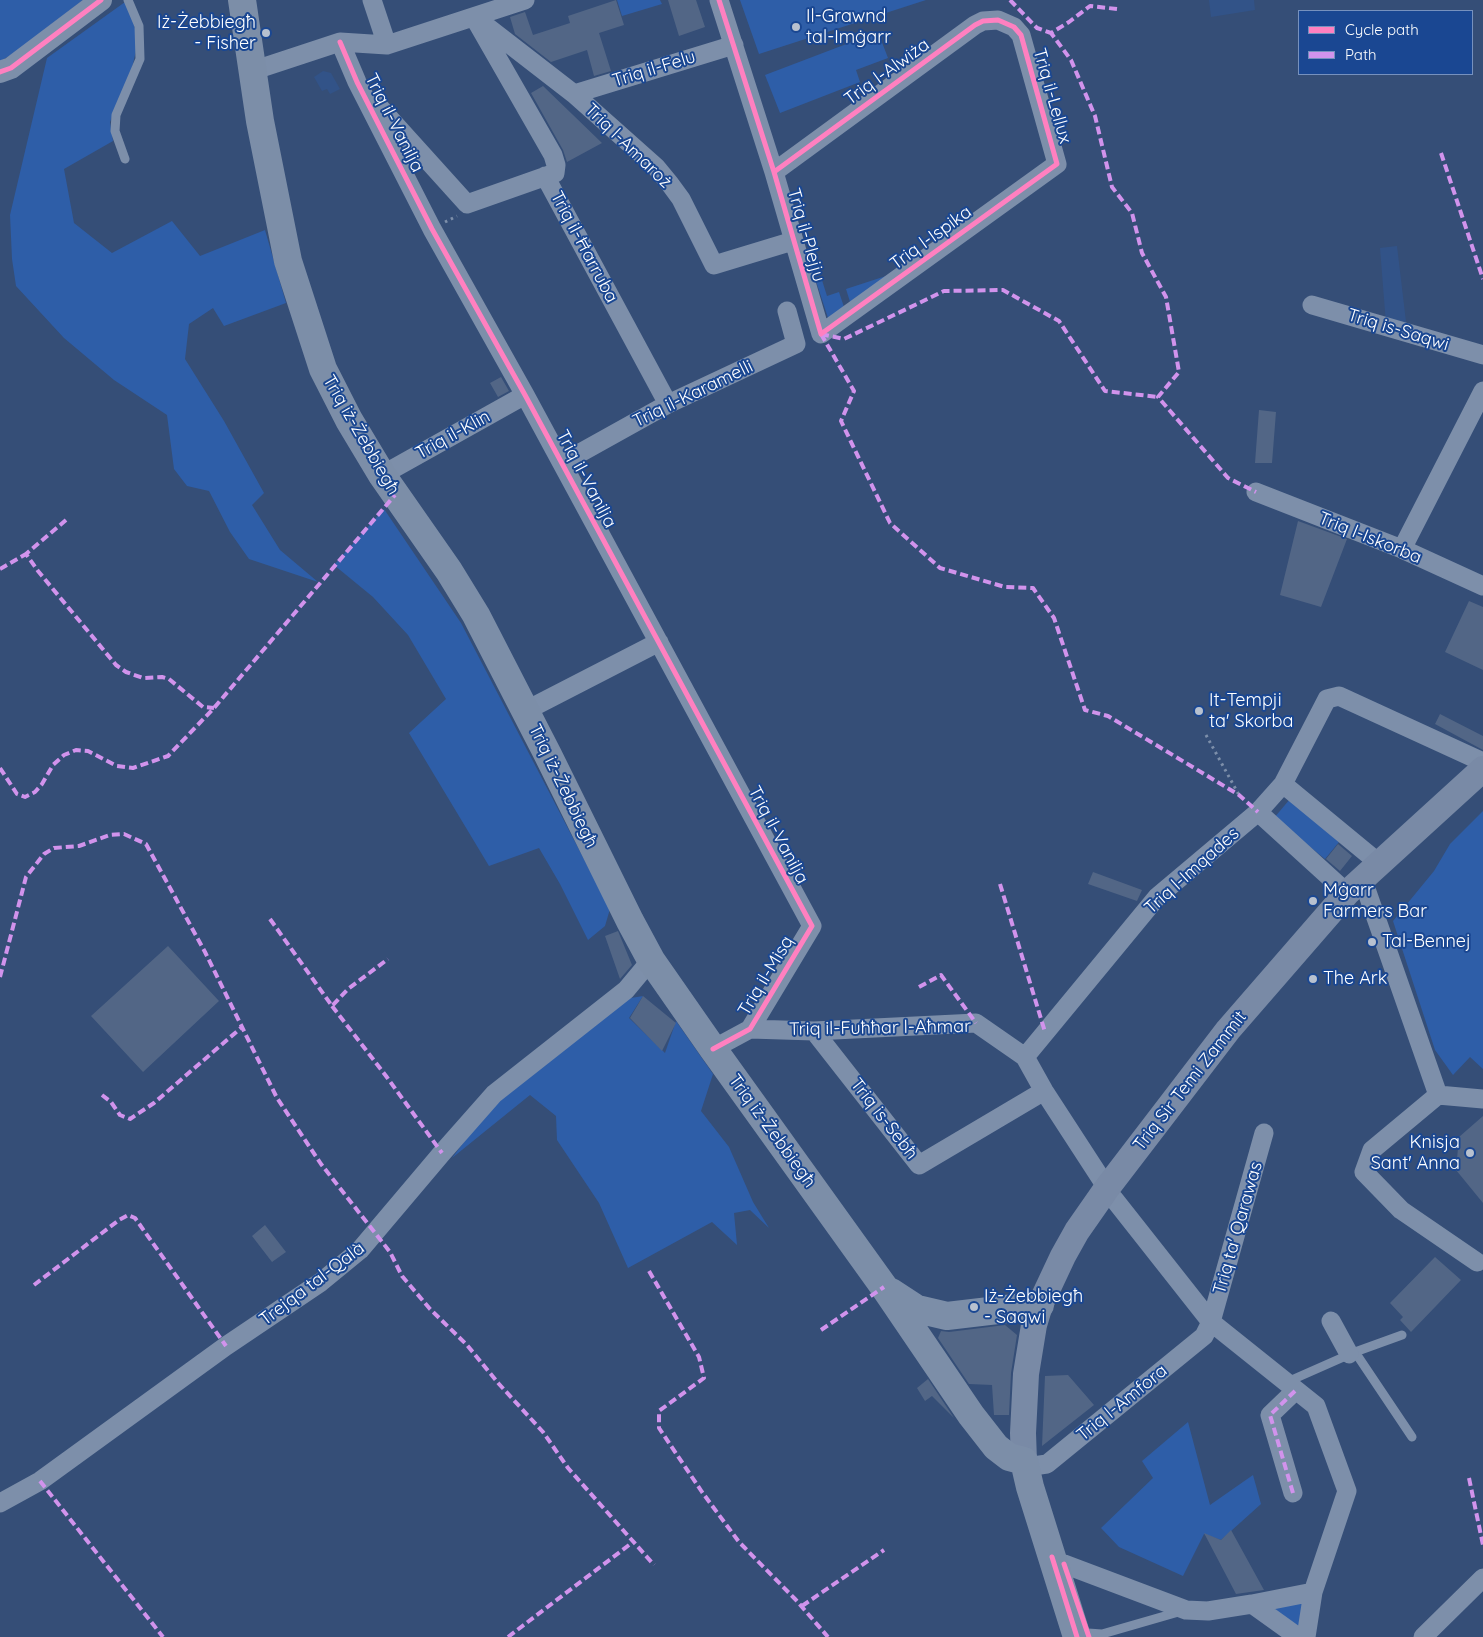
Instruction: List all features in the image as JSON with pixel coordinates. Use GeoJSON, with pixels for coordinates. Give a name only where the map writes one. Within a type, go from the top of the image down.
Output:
{"type":"FeatureCollection","features":[{"type":"Feature","properties":{"kind":"main road","name":"Triq iż-Żebbiegħ"},"geometry":{"type":"LineString","coordinates":[[242,0],[252,71],[273,187],[291,270],[323,368],[349,420],[382,475],[449,571],[476,615],[651,960],[712,1049],[884,1287],[971,1415],[996,1447],[1009,1457],[1028,1464]]}},
{"type":"Feature","properties":{"kind":"main road","name":"Triq iż-Żebbiegħ"},"geometry":{"type":"LineString","coordinates":[[248,35],[254,0]]}},
{"type":"Feature","properties":{"kind":"main road","name":"Triq Sir Temi Zammit"},"geometry":{"type":"LineString","coordinates":[[1028,1464],[1023,1433],[1026,1374],[1034,1325],[1040,1305],[1077,1231],[1111,1193],[1228,1030],[1380,864],[1483,769]]}},
{"type":"Feature","properties":{"kind":"main road","name":"Triq Sir Temi Zammit"},"geometry":{"type":"LineString","coordinates":[[1358,889],[1483,785]]}},
{"type":"Feature","properties":{"kind":"main road","name":"Triq Sir Temi Zammit"},"geometry":{"type":"LineString","coordinates":[[1028,1464],[1031,1406],[1038,1347],[1051,1309],[1111,1193]]}},
{"type":"Feature","properties":{"kind":"main road"},"geometry":{"type":"LineString","coordinates":[[884,1287],[918,1309],[947,1316]]}},
{"type":"Feature","properties":{"kind":"main road"},"geometry":{"type":"LineString","coordinates":[[927,1351],[927,1339],[931,1326],[947,1316],[1040,1305]]}},
{"type":"Feature","properties":{"kind":"main road"},"geometry":{"type":"LineString","coordinates":[[1028,1464],[1064,1564],[1085,1636]]}},
{"type":"Feature","properties":{"kind":"main road"},"geometry":{"type":"LineString","coordinates":[[1028,1464],[1035,1504],[1085,1636]]}},
{"type":"Feature","properties":{"kind":"street"},"geometry":{"type":"LineString","coordinates":[[0,72],[12,68],[101,0]]}},
{"type":"Feature","properties":{"kind":"street"},"geometry":{"type":"LineString","coordinates":[[372,0],[387,45]]}},
{"type":"Feature","properties":{"kind":"street"},"geometry":{"type":"LineString","coordinates":[[252,71],[340,42],[387,45],[525,0]]}},
{"type":"Feature","properties":{"kind":"street","name":"Triq il-Plejju"},"geometry":{"type":"LineString","coordinates":[[719,0],[774,172],[821,334]]}},
{"type":"Feature","properties":{"kind":"street","name":"Triq l-Amaroż"},"geometry":{"type":"LineString","coordinates":[[474,17],[574,94],[656,167],[680,199],[714,265],[793,241]]}},
{"type":"Feature","properties":{"kind":"street","name":"Triq il-Ħarruba"},"geometry":{"type":"LineString","coordinates":[[474,17],[553,154],[556,165],[555,173],[545,176],[668,404]]}},
{"type":"Feature","properties":{"kind":"street","name":"Triq l-Alwiża"},"geometry":{"type":"LineString","coordinates":[[774,172],[975,25],[983,21],[998,20],[1014,27],[1021,35]]}},
{"type":"Feature","properties":{"kind":"street","name":"Triq il-Lellux"},"geometry":{"type":"LineString","coordinates":[[1021,35],[1057,164]]}},
{"type":"Feature","properties":{"kind":"street","name":"Triq il-Vanilja"},"geometry":{"type":"LineString","coordinates":[[340,42],[357,82],[432,229],[525,395],[812,926]]}},
{"type":"Feature","properties":{"kind":"street","name":"Triq il-Felu"},"geometry":{"type":"LineString","coordinates":[[574,94],[734,45]]}},
{"type":"Feature","properties":{"kind":"street"},"geometry":{"type":"LineString","coordinates":[[357,82],[467,204],[545,176]]}},
{"type":"Feature","properties":{"kind":"street","name":"Triq l-Ispika"},"geometry":{"type":"LineString","coordinates":[[821,334],[1057,164]]}},
{"type":"Feature","properties":{"kind":"street","name":"Triq is-Saqwi"},"geometry":{"type":"LineString","coordinates":[[1312,305],[1483,355]]}},
{"type":"Feature","properties":{"kind":"street","name":"Triq il-Karamelli"},"geometry":{"type":"LineString","coordinates":[[562,464],[668,404],[796,344],[787,311]]}},
{"type":"Feature","properties":{"kind":"street"},"geometry":{"type":"LineString","coordinates":[[1402,549],[1483,392]]}},
{"type":"Feature","properties":{"kind":"street","name":"Triq il-Klin"},"geometry":{"type":"LineString","coordinates":[[382,475],[525,395]]}},
{"type":"Feature","properties":{"kind":"street","name":"Triq l-Iskorba"},"geometry":{"type":"LineString","coordinates":[[1256,492],[1402,549],[1483,586]]}},
{"type":"Feature","properties":{"kind":"street"},"geometry":{"type":"LineString","coordinates":[[525,711],[659,642]]}},
{"type":"Feature","properties":{"kind":"street","name":"Triq l-Imqades"},"geometry":{"type":"LineString","coordinates":[[1025,1057],[1157,897],[1258,812],[1283,784],[1327,699],[1339,696],[1483,762]]}},
{"type":"Feature","properties":{"kind":"street"},"geometry":{"type":"LineString","coordinates":[[1283,784],[1380,864]]}},
{"type":"Feature","properties":{"kind":"street"},"geometry":{"type":"LineString","coordinates":[[1258,812],[1358,889],[1438,1095]]}},
{"type":"Feature","properties":{"kind":"street","name":"Triq il-Misq"},"geometry":{"type":"LineString","coordinates":[[712,1049],[750,1029],[812,926]]}},
{"type":"Feature","properties":{"kind":"street","name":"Trejqa tal-Qalà"},"geometry":{"type":"LineString","coordinates":[[0,1503],[40,1481],[226,1346],[321,1282],[360,1250],[494,1094],[626,990],[651,960]]}},
{"type":"Feature","properties":{"kind":"street","name":"Triq il-Fuħħar l-Aħmar"},"geometry":{"type":"LineString","coordinates":[[750,1029],[814,1031],[976,1023],[1025,1057],[1044,1091],[1111,1193],[1211,1322],[1316,1406],[1347,1491],[1313,1592],[1306,1637]]}},
{"type":"Feature","properties":{"kind":"street","name":"Triq is-Sebħ"},"geometry":{"type":"LineString","coordinates":[[814,1031],[919,1165],[1044,1091]]}},
{"type":"Feature","properties":{"kind":"street"},"geometry":{"type":"LineString","coordinates":[[1477,1262],[1401,1210],[1364,1172],[1372,1150],[1438,1095],[1483,1099]]}},
{"type":"Feature","properties":{"kind":"street","name":"Triq ta' Qarawas"},"geometry":{"type":"LineString","coordinates":[[1211,1322],[1264,1133]]}},
{"type":"Feature","properties":{"kind":"street"},"geometry":{"type":"LineString","coordinates":[[1331,1321],[1352,1353]]}},
{"type":"Feature","properties":{"kind":"street","name":"Triq l-Amfora"},"geometry":{"type":"LineString","coordinates":[[1028,1464],[1048,1464],[1204,1336],[1211,1322]]}},
{"type":"Feature","properties":{"kind":"street"},"geometry":{"type":"LineString","coordinates":[[1292,1386],[1270,1415],[1293,1493]]}},
{"type":"Feature","properties":{"kind":"street"},"geometry":{"type":"LineString","coordinates":[[1064,1564],[1186,1610],[1208,1611],[1313,1592]]}},
{"type":"Feature","properties":{"kind":"street"},"geometry":{"type":"LineString","coordinates":[[1423,1637],[1483,1578]]}},
{"type":"Feature","properties":{"kind":"street"},"geometry":{"type":"LineString","coordinates":[[1252,1604],[1298,1637]]}},
{"type":"Feature","properties":{"kind":"lane"},"geometry":{"type":"LineString","coordinates":[[125,159],[115,131],[116,115],[140,59],[139,26],[128,0]]}},
{"type":"Feature","properties":{"kind":"lane"},"geometry":{"type":"LineString","coordinates":[[1292,1386],[1352,1353],[1402,1334]]}},
{"type":"Feature","properties":{"kind":"lane"},"geometry":{"type":"LineString","coordinates":[[1352,1353],[1412,1436]]}},
{"type":"Feature","properties":{"kind":"lane"},"geometry":{"type":"LineString","coordinates":[[1085,1636],[1102,1634],[1186,1610]]}},
{"type":"Feature","properties":{"kind":"path"},"geometry":{"type":"LineString","coordinates":[[1206,735],[1239,796]]}},
{"type":"Feature","properties":{"kind":"shaded area"},"geometry":{"type":"Polygon","coordinates":[[[0,0],[83,0],[15,53],[0,61],[0,0]]]}},
{"type":"Feature","properties":{"kind":"shaded area"},"geometry":{"type":"Polygon","coordinates":[[[617,0],[660,0],[662,4],[622,16],[617,0]]]}},
{"type":"Feature","properties":{"kind":"shaded area","name":"Il-Grawnd tal-Imġarr"},"geometry":{"type":"Polygon","coordinates":[[[740,0],[926,0],[759,54],[740,0]]]}},
{"type":"Feature","properties":{"kind":"shaded area"},"geometry":{"type":"Polygon","coordinates":[[[1209,0],[1254,0],[1255,10],[1211,17],[1209,0]]]}},
{"type":"Feature","properties":{"kind":"shaded area"},"geometry":{"type":"Polygon","coordinates":[[[125,2],[133,20],[138,42],[132,68],[110,122],[113,141],[64,169],[74,223],[112,253],[172,221],[200,256],[265,230],[286,303],[224,326],[213,308],[189,324],[185,359],[224,421],[264,493],[252,505],[280,550],[318,582],[249,559],[230,532],[209,491],[187,486],[174,469],[167,415],[114,380],[64,338],[16,286],[12,259],[10,215],[47,58],[125,2]]]}},
{"type":"Feature","properties":{"kind":"shaded area"},"geometry":{"type":"Polygon","coordinates":[[[878,32],[888,58],[856,70],[860,82],[780,113],[765,75],[878,32]]]}},
{"type":"Feature","properties":{"kind":"shaded area"},"geometry":{"type":"Polygon","coordinates":[[[323,71],[331,73],[340,89],[330,94],[327,89],[322,91],[314,77],[323,71]]]}},
{"type":"Feature","properties":{"kind":"shaded area"},"geometry":{"type":"Polygon","coordinates":[[[1397,246],[1407,330],[1386,324],[1380,248],[1397,246]]]}},
{"type":"Feature","properties":{"kind":"shaded area"},"geometry":{"type":"Polygon","coordinates":[[[889,275],[851,305],[846,289],[889,275]]]}},
{"type":"Feature","properties":{"kind":"shaded area"},"geometry":{"type":"Polygon","coordinates":[[[821,277],[827,296],[839,292],[845,310],[829,321],[815,278],[821,277]]]}},
{"type":"Feature","properties":{"kind":"shaded area"},"geometry":{"type":"Polygon","coordinates":[[[384,509],[461,623],[610,909],[605,926],[588,940],[560,884],[539,848],[489,866],[409,733],[446,699],[408,635],[373,597],[334,565],[384,509]]]}},
{"type":"Feature","properties":{"kind":"shaded area"},"geometry":{"type":"Polygon","coordinates":[[[1290,799],[1339,842],[1325,859],[1274,818],[1290,799]]]}},
{"type":"Feature","properties":{"kind":"shaded area"},"geometry":{"type":"Polygon","coordinates":[[[1483,811],[1483,1069],[1470,1057],[1453,1075],[1435,1050],[1393,921],[1434,871],[1450,844],[1483,811]]]}},
{"type":"Feature","properties":{"kind":"shaded area"},"geometry":{"type":"Polygon","coordinates":[[[643,996],[629,1018],[665,1053],[676,1021],[713,1074],[701,1111],[729,1147],[753,1202],[769,1228],[750,1210],[734,1213],[737,1245],[712,1222],[628,1268],[599,1203],[557,1140],[556,1116],[530,1095],[452,1158],[485,1114],[520,1081],[625,999],[643,996]]]}},
{"type":"Feature","properties":{"kind":"shaded area"},"geometry":{"type":"Polygon","coordinates":[[[1188,1422],[1210,1505],[1253,1475],[1261,1504],[1221,1540],[1204,1534],[1183,1576],[1119,1547],[1101,1528],[1153,1478],[1142,1461],[1188,1422]]]}},
{"type":"Feature","properties":{"kind":"shaded area"},"geometry":{"type":"Polygon","coordinates":[[[1304,1601],[1300,1627],[1272,1609],[1304,1601]]]}},
{"type":"Feature","properties":{"kind":"building"},"geometry":{"type":"Polygon","coordinates":[[[616,0],[624,25],[599,33],[611,71],[594,76],[587,50],[551,62],[515,34],[510,17],[525,12],[533,35],[570,23],[568,16],[616,0]]]}},
{"type":"Feature","properties":{"kind":"building"},"geometry":{"type":"Polygon","coordinates":[[[668,0],[696,0],[705,27],[679,36],[668,0]]]}},
{"type":"Feature","properties":{"kind":"building"},"geometry":{"type":"Polygon","coordinates":[[[543,86],[602,143],[567,162],[563,150],[531,93],[543,86]]]}},
{"type":"Feature","properties":{"kind":"building"},"geometry":{"type":"Polygon","coordinates":[[[501,377],[509,391],[498,397],[490,383],[501,377]]]}},
{"type":"Feature","properties":{"kind":"building"},"geometry":{"type":"Polygon","coordinates":[[[1259,410],[1276,412],[1272,463],[1255,463],[1259,410]]]}},
{"type":"Feature","properties":{"kind":"building"},"geometry":{"type":"Polygon","coordinates":[[[1298,521],[1347,539],[1321,607],[1280,595],[1298,521]]]}},
{"type":"Feature","properties":{"kind":"building"},"geometry":{"type":"Polygon","coordinates":[[[1469,601],[1483,607],[1483,670],[1445,652],[1469,601]]]}},
{"type":"Feature","properties":{"kind":"building"},"geometry":{"type":"Polygon","coordinates":[[[1440,714],[1483,736],[1483,750],[1435,724],[1440,714]]]}},
{"type":"Feature","properties":{"kind":"building"},"geometry":{"type":"Polygon","coordinates":[[[1338,844],[1352,856],[1340,871],[1326,859],[1338,844]]]}},
{"type":"Feature","properties":{"kind":"building"},"geometry":{"type":"Polygon","coordinates":[[[1093,872],[1142,890],[1137,901],[1088,884],[1093,872]]]}},
{"type":"Feature","properties":{"kind":"building"},"geometry":{"type":"Polygon","coordinates":[[[618,931],[632,965],[620,979],[605,936],[618,931]]]}},
{"type":"Feature","properties":{"kind":"building"},"geometry":{"type":"Polygon","coordinates":[[[168,946],[219,1001],[143,1072],[91,1016],[168,946]]]}},
{"type":"Feature","properties":{"kind":"building"},"geometry":{"type":"Polygon","coordinates":[[[643,996],[676,1023],[662,1051],[630,1018],[643,996]]]}},
{"type":"Feature","properties":{"kind":"building","name":"Knisja Sant' Anna"},"geometry":{"type":"Polygon","coordinates":[[[1483,1116],[1483,1203],[1456,1170],[1459,1137],[1483,1116]]]}},
{"type":"Feature","properties":{"kind":"building"},"geometry":{"type":"Polygon","coordinates":[[[265,1225],[286,1252],[272,1262],[252,1236],[265,1225]]]}},
{"type":"Feature","properties":{"kind":"building"},"geometry":{"type":"Polygon","coordinates":[[[1435,1257],[1461,1280],[1411,1332],[1400,1320],[1403,1317],[1390,1303],[1435,1257]]]}},
{"type":"Feature","properties":{"kind":"building"},"geometry":{"type":"Polygon","coordinates":[[[1005,1325],[1017,1335],[1011,1373],[1009,1415],[994,1415],[992,1385],[969,1384],[938,1338],[941,1331],[949,1332],[1005,1325]]]}},
{"type":"Feature","properties":{"kind":"building"},"geometry":{"type":"Polygon","coordinates":[[[1068,1375],[1094,1405],[1042,1446],[1045,1376],[1068,1375]]]}},
{"type":"Feature","properties":{"kind":"building"},"geometry":{"type":"Polygon","coordinates":[[[928,1379],[954,1418],[932,1396],[925,1401],[917,1388],[928,1379]]]}},
{"type":"Feature","properties":{"kind":"building"},"geometry":{"type":"Polygon","coordinates":[[[1231,1530],[1264,1590],[1236,1594],[1204,1533],[1221,1540],[1231,1530]]]}},
{"type":"Feature","properties":{"kind":"marked path"},"geometry":{"type":"LineString","coordinates":[[1010,0],[1037,28],[1051,33]]}},
{"type":"Feature","properties":{"kind":"marked path"},"geometry":{"type":"LineString","coordinates":[[1117,9],[1090,6],[1051,33],[1071,60],[1095,116],[1112,187],[1132,213],[1142,253],[1166,297],[1179,372],[1158,397],[1228,478],[1256,492]]}},
{"type":"Feature","properties":{"kind":"marked path"},"geometry":{"type":"LineString","coordinates":[[1441,153],[1483,279]]}},
{"type":"Feature","properties":{"kind":"marked path"},"geometry":{"type":"LineString","coordinates":[[821,334],[844,339],[944,291],[1003,290],[1059,321],[1105,391],[1158,397]]}},
{"type":"Feature","properties":{"kind":"marked path"},"geometry":{"type":"LineString","coordinates":[[821,334],[854,391],[841,421],[890,523],[940,568],[1005,587],[1033,588],[1054,618],[1085,710],[1108,716],[1239,795],[1258,812]]}},
{"type":"Feature","properties":{"kind":"marked path"},"geometry":{"type":"LineString","coordinates":[[0,768],[17,794],[25,797],[35,792],[53,765],[64,755],[76,750],[88,751],[117,766],[133,768],[168,756],[214,708],[395,495]]}},
{"type":"Feature","properties":{"kind":"marked path"},"geometry":{"type":"LineString","coordinates":[[66,520],[26,554],[38,571],[116,665],[126,672],[143,678],[162,677],[169,679],[203,707],[214,708]]}},
{"type":"Feature","properties":{"kind":"marked path"},"geometry":{"type":"LineString","coordinates":[[0,569],[26,554]]}},
{"type":"Feature","properties":{"kind":"marked path"},"geometry":{"type":"LineString","coordinates":[[0,977],[26,877],[44,854],[54,848],[79,846],[110,835],[124,834],[146,844],[205,952],[277,1098],[321,1164],[390,1252],[402,1276],[430,1309],[467,1345],[499,1384],[543,1432],[568,1468],[654,1565]]}},
{"type":"Feature","properties":{"kind":"marked path"},"geometry":{"type":"LineString","coordinates":[[1000,884],[1045,1032]]}},
{"type":"Feature","properties":{"kind":"marked path"},"geometry":{"type":"LineString","coordinates":[[270,919],[332,1006],[348,989],[388,959]]}},
{"type":"Feature","properties":{"kind":"marked path"},"geometry":{"type":"LineString","coordinates":[[919,987],[941,975],[976,1023]]}},
{"type":"Feature","properties":{"kind":"marked path"},"geometry":{"type":"LineString","coordinates":[[332,1006],[442,1153]]}},
{"type":"Feature","properties":{"kind":"marked path"},"geometry":{"type":"LineString","coordinates":[[102,1095],[111,1102],[120,1115],[130,1119],[154,1103],[242,1027]]}},
{"type":"Feature","properties":{"kind":"marked path"},"geometry":{"type":"LineString","coordinates":[[34,1285],[128,1215],[135,1218],[226,1346]]}},
{"type":"Feature","properties":{"kind":"marked path"},"geometry":{"type":"LineString","coordinates":[[649,1271],[699,1357],[704,1378],[659,1411],[659,1428],[702,1492],[739,1542],[796,1600],[828,1637]]}},
{"type":"Feature","properties":{"kind":"marked path"},"geometry":{"type":"LineString","coordinates":[[821,1330],[884,1287]]}},
{"type":"Feature","properties":{"kind":"marked path"},"geometry":{"type":"LineString","coordinates":[[1293,1493],[1270,1415],[1296,1390]]}},
{"type":"Feature","properties":{"kind":"marked path"},"geometry":{"type":"LineString","coordinates":[[1469,1478],[1483,1545]]}},
{"type":"Feature","properties":{"kind":"marked path"},"geometry":{"type":"LineString","coordinates":[[40,1481],[163,1637]]}},
{"type":"Feature","properties":{"kind":"marked path"},"geometry":{"type":"LineString","coordinates":[[508,1637],[633,1542]]}},
{"type":"Feature","properties":{"kind":"marked path"},"geometry":{"type":"LineString","coordinates":[[802,1606],[884,1550]]}},
{"type":"Feature","properties":{"kind":"cycle path"},"geometry":{"type":"LineString","coordinates":[[0,72],[11,68],[101,0]]}},
{"type":"Feature","properties":{"kind":"cycle path"},"geometry":{"type":"LineString","coordinates":[[719,0],[774,172],[821,334],[1057,164],[1021,35],[1014,27],[998,20],[983,21],[975,25],[774,172]]}},
{"type":"Feature","properties":{"kind":"cycle path"},"geometry":{"type":"LineString","coordinates":[[340,42],[357,82],[432,229],[525,395],[812,926],[750,1029],[713,1049]]}},
{"type":"Feature","properties":{"kind":"cycle path"},"geometry":{"type":"LineString","coordinates":[[1052,1557],[1077,1637]]}},
{"type":"Feature","properties":{"kind":"cycle path"},"geometry":{"type":"LineString","coordinates":[[1064,1564],[1089,1637]]}},
{"type":"Feature","properties":{"kind":"place","name":"Il-Grawnd tal-Imġarr"},"geometry":{"type":"Point","coordinates":[796,27]}},
{"type":"Feature","properties":{"kind":"place","name":"Iż-Żebbiegħ - Fisher"},"geometry":{"type":"Point","coordinates":[266,33]}},
{"type":"Feature","properties":{"kind":"place","name":"It-Tempji ta' Skorba"},"geometry":{"type":"Point","coordinates":[1199,711]}},
{"type":"Feature","properties":{"kind":"place","name":"Mġarr Farmers Bar"},"geometry":{"type":"Point","coordinates":[1313,901]}},
{"type":"Feature","properties":{"kind":"place","name":"Tal-Bennej"},"geometry":{"type":"Point","coordinates":[1372,942]}},
{"type":"Feature","properties":{"kind":"place","name":"The Ark"},"geometry":{"type":"Point","coordinates":[1313,979]}},
{"type":"Feature","properties":{"kind":"place","name":"Knisja Sant' Anna"},"geometry":{"type":"Point","coordinates":[1470,1153]}},
{"type":"Feature","properties":{"kind":"place","name":"Iż-Żebbiegħ - Saqwi"},"geometry":{"type":"Point","coordinates":[974,1307]}}]}
